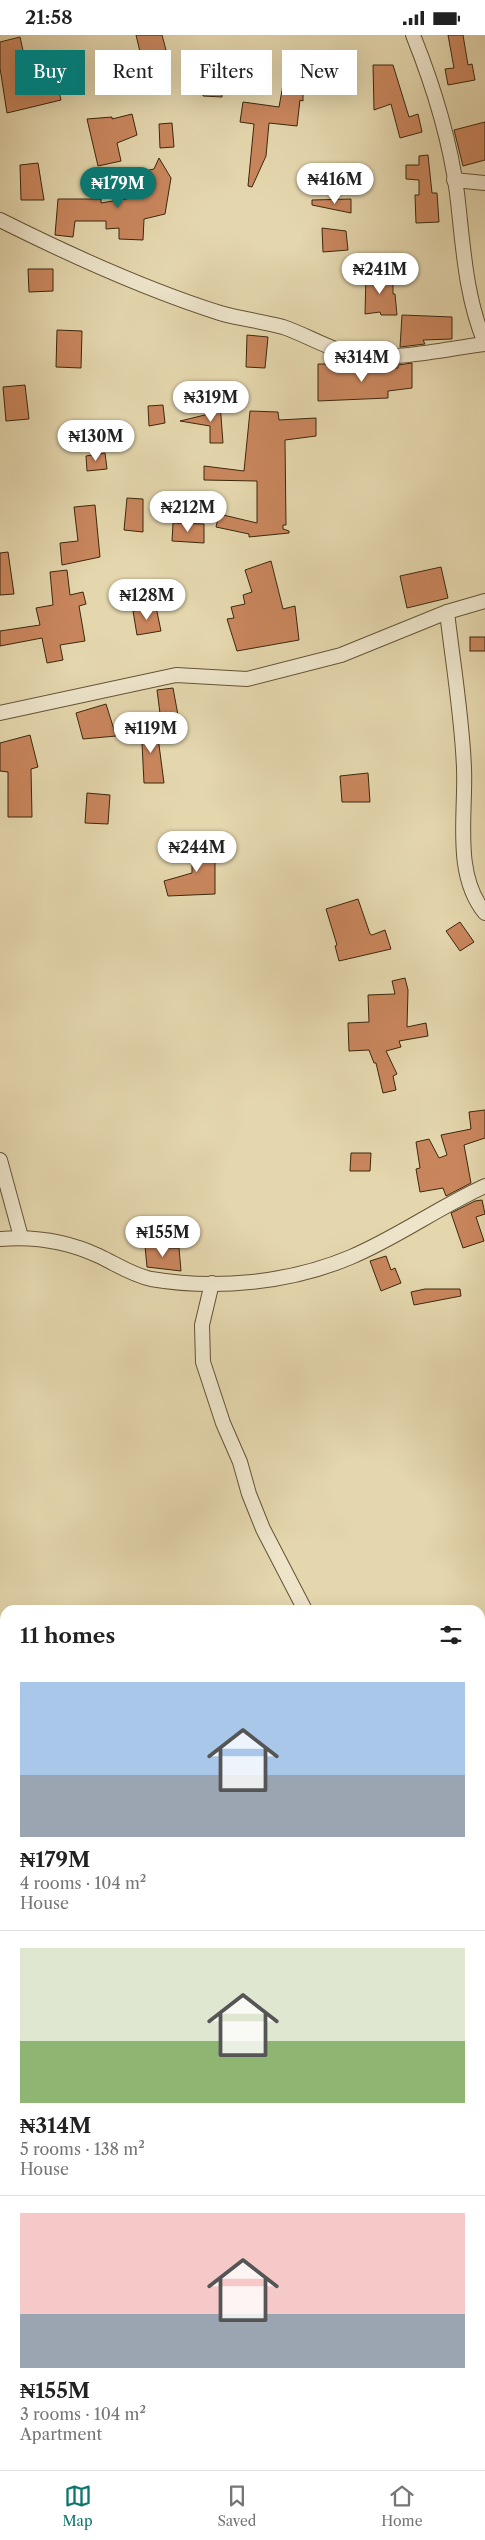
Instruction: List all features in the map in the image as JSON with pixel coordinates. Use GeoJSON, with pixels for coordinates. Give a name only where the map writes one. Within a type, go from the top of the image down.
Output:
{"type":"FeatureCollection","features":[{"type":"Feature","properties":{"kind":"street"},"geometry":{"type":"LineString","coordinates":[[0,220],[84,262],[142,285],[222,314],[259,320],[336,349],[363,356],[390,357],[485,343],[479,328],[463,254],[454,180],[446,139],[413,35]]}},
{"type":"Feature","properties":{"kind":"street"},"geometry":{"type":"LineString","coordinates":[[454,180],[485,183]]}},
{"type":"Feature","properties":{"kind":"street"},"geometry":{"type":"LineString","coordinates":[[0,713],[176,675],[247,679],[341,655],[447,612],[485,601]]}},
{"type":"Feature","properties":{"kind":"street"},"geometry":{"type":"LineString","coordinates":[[447,612],[464,768],[463,847],[470,886],[478,904],[485,913]]}},
{"type":"Feature","properties":{"kind":"street"},"geometry":{"type":"LineString","coordinates":[[0,1160],[21,1237]]}},
{"type":"Feature","properties":{"kind":"street"},"geometry":{"type":"LineString","coordinates":[[0,1239],[21,1237],[65,1242],[137,1275],[184,1283],[243,1283],[280,1279],[351,1257],[485,1186]]}},
{"type":"Feature","properties":{"kind":"street"},"geometry":{"type":"LineString","coordinates":[[212,1283],[202,1325],[203,1363],[256,1511],[303,1605]]}},
{"type":"Feature","properties":{"kind":"building"},"geometry":{"type":"Polygon","coordinates":[[[136,35],[162,35],[166,50],[140,50],[136,35]]]}},
{"type":"Feature","properties":{"kind":"building"},"geometry":{"type":"Polygon","coordinates":[[[448,35],[463,35],[468,65],[472,64],[475,80],[448,85],[445,69],[454,68],[448,35]]]}},
{"type":"Feature","properties":{"kind":"building"},"geometry":{"type":"Polygon","coordinates":[[[20,37],[23,50],[15,50],[15,95],[60,95],[61,100],[7,113],[0,68],[0,42],[20,37]]]}},
{"type":"Feature","properties":{"kind":"building"},"geometry":{"type":"Polygon","coordinates":[[[373,65],[393,65],[409,117],[418,114],[422,132],[400,138],[391,104],[374,110],[373,65]]]}},
{"type":"Feature","properties":{"kind":"building"},"geometry":{"type":"Polygon","coordinates":[[[282,90],[282,95],[303,95],[303,101],[300,100],[297,126],[269,123],[266,156],[252,187],[248,186],[254,124],[240,122],[243,102],[279,107],[282,90]]]}},
{"type":"Feature","properties":{"kind":"building"},"geometry":{"type":"Polygon","coordinates":[[[222,95],[222,97],[203,96],[222,95]]]}},
{"type":"Feature","properties":{"kind":"building"},"geometry":{"type":"Polygon","coordinates":[[[132,114],[137,135],[117,143],[121,161],[98,166],[87,119],[112,117],[112,119],[132,114]]]}},
{"type":"Feature","properties":{"kind":"building"},"geometry":{"type":"Polygon","coordinates":[[[485,122],[485,160],[463,166],[454,130],[485,122]]]}},
{"type":"Feature","properties":{"kind":"building"},"geometry":{"type":"Polygon","coordinates":[[[172,123],[174,147],[160,148],[159,124],[172,123]]]}},
{"type":"Feature","properties":{"kind":"building"},"geometry":{"type":"Polygon","coordinates":[[[428,155],[432,193],[437,193],[439,222],[416,223],[415,195],[419,195],[419,180],[406,179],[406,165],[419,165],[419,156],[428,155]]]}},
{"type":"Feature","properties":{"kind":"building"},"geometry":{"type":"Polygon","coordinates":[[[159,158],[171,178],[165,214],[144,219],[143,240],[119,239],[119,228],[106,229],[106,221],[75,221],[73,237],[55,235],[58,199],[101,199],[101,203],[150,195],[145,171],[154,169],[159,158]]]}},
{"type":"Feature","properties":{"kind":"building"},"geometry":{"type":"Polygon","coordinates":[[[38,163],[44,200],[21,200],[20,165],[38,163]]]}},
{"type":"Feature","properties":{"kind":"building"},"geometry":{"type":"Polygon","coordinates":[[[351,199],[351,213],[312,205],[312,200],[351,199]]]}},
{"type":"Feature","properties":{"kind":"building"},"geometry":{"type":"Polygon","coordinates":[[[322,228],[346,231],[348,250],[323,252],[322,228]]]}},
{"type":"Feature","properties":{"kind":"building"},"geometry":{"type":"Polygon","coordinates":[[[28,269],[53,269],[53,291],[29,292],[28,269]]]}},
{"type":"Feature","properties":{"kind":"building"},"geometry":{"type":"Polygon","coordinates":[[[366,274],[393,274],[393,294],[395,294],[397,315],[381,315],[380,312],[365,314],[366,274]]]}},
{"type":"Feature","properties":{"kind":"building"},"geometry":{"type":"Polygon","coordinates":[[[402,315],[452,317],[452,339],[423,340],[425,344],[400,347],[402,315]]]}},
{"type":"Feature","properties":{"kind":"building"},"geometry":{"type":"Polygon","coordinates":[[[57,330],[82,331],[81,368],[56,367],[57,330]]]}},
{"type":"Feature","properties":{"kind":"building"},"geometry":{"type":"Polygon","coordinates":[[[247,335],[268,337],[265,368],[246,367],[247,335]]]}},
{"type":"Feature","properties":{"kind":"building"},"geometry":{"type":"Polygon","coordinates":[[[412,363],[412,388],[388,391],[388,398],[318,401],[318,364],[338,364],[337,372],[398,368],[398,365],[412,363]]]}},
{"type":"Feature","properties":{"kind":"building"},"geometry":{"type":"Polygon","coordinates":[[[25,385],[29,419],[6,421],[3,387],[25,385]]]}},
{"type":"Feature","properties":{"kind":"building"},"geometry":{"type":"Polygon","coordinates":[[[220,403],[223,443],[210,443],[210,426],[180,421],[209,414],[209,404],[220,403]]]}},
{"type":"Feature","properties":{"kind":"building"},"geometry":{"type":"Polygon","coordinates":[[[163,405],[165,423],[149,426],[148,406],[163,405]]]}},
{"type":"Feature","properties":{"kind":"building"},"geometry":{"type":"Polygon","coordinates":[[[250,411],[278,412],[279,420],[316,418],[316,436],[285,440],[286,525],[283,525],[283,529],[289,531],[289,533],[249,537],[249,534],[216,527],[219,514],[257,523],[257,481],[204,480],[204,466],[244,471],[250,411]]]}},
{"type":"Feature","properties":{"kind":"building"},"geometry":{"type":"Polygon","coordinates":[[[105,453],[107,469],[87,471],[86,456],[105,453]]]}},
{"type":"Feature","properties":{"kind":"building"},"geometry":{"type":"Polygon","coordinates":[[[127,498],[143,499],[143,532],[124,530],[127,498]]]}},
{"type":"Feature","properties":{"kind":"building"},"geometry":{"type":"Polygon","coordinates":[[[95,505],[100,557],[62,565],[60,543],[78,541],[74,507],[95,505]]]}},
{"type":"Feature","properties":{"kind":"building"},"geometry":{"type":"Polygon","coordinates":[[[173,523],[204,524],[204,543],[172,541],[173,523]]]}},
{"type":"Feature","properties":{"kind":"building"},"geometry":{"type":"Polygon","coordinates":[[[8,552],[14,594],[0,595],[0,553],[8,552]]]}},
{"type":"Feature","properties":{"kind":"building"},"geometry":{"type":"Polygon","coordinates":[[[271,561],[283,609],[295,606],[299,640],[237,651],[227,619],[234,618],[231,607],[245,604],[243,595],[252,592],[245,570],[271,561]]]}},
{"type":"Feature","properties":{"kind":"building"},"geometry":{"type":"Polygon","coordinates":[[[441,567],[448,598],[407,608],[400,576],[441,567]]]}},
{"type":"Feature","properties":{"kind":"building"},"geometry":{"type":"Polygon","coordinates":[[[67,570],[70,595],[83,592],[86,604],[79,606],[85,641],[60,645],[63,660],[47,663],[42,638],[0,646],[0,631],[40,625],[36,608],[53,605],[50,572],[67,570]]]}},
{"type":"Feature","properties":{"kind":"building"},"geometry":{"type":"Polygon","coordinates":[[[156,607],[161,631],[137,635],[133,611],[156,607]]]}},
{"type":"Feature","properties":{"kind":"building"},"geometry":{"type":"Polygon","coordinates":[[[470,637],[485,637],[485,651],[470,651],[470,637]]]}},
{"type":"Feature","properties":{"kind":"building"},"geometry":{"type":"Polygon","coordinates":[[[173,688],[180,726],[162,729],[157,690],[173,688]]]}},
{"type":"Feature","properties":{"kind":"building"},"geometry":{"type":"Polygon","coordinates":[[[106,704],[116,736],[83,739],[76,713],[106,704]]]}},
{"type":"Feature","properties":{"kind":"building"},"geometry":{"type":"Polygon","coordinates":[[[156,722],[164,783],[144,783],[141,723],[156,722]]]}},
{"type":"Feature","properties":{"kind":"building"},"geometry":{"type":"Polygon","coordinates":[[[30,735],[38,767],[31,769],[32,817],[8,817],[8,772],[0,771],[0,743],[30,735]]]}},
{"type":"Feature","properties":{"kind":"building"},"geometry":{"type":"Polygon","coordinates":[[[368,773],[370,802],[342,802],[340,776],[368,773]]]}},
{"type":"Feature","properties":{"kind":"building"},"geometry":{"type":"Polygon","coordinates":[[[87,793],[110,795],[108,824],[85,823],[87,793]]]}},
{"type":"Feature","properties":{"kind":"building"},"geometry":{"type":"Polygon","coordinates":[[[192,841],[215,842],[215,894],[168,896],[164,881],[192,873],[192,841]]]}},
{"type":"Feature","properties":{"kind":"building"},"geometry":{"type":"Polygon","coordinates":[[[358,899],[370,934],[385,930],[391,949],[339,961],[335,946],[337,945],[326,909],[358,899]]]}},
{"type":"Feature","properties":{"kind":"building"},"geometry":{"type":"Polygon","coordinates":[[[460,922],[474,942],[460,951],[446,931],[460,922]]]}},
{"type":"Feature","properties":{"kind":"building"},"geometry":{"type":"Polygon","coordinates":[[[405,978],[408,990],[407,1027],[426,1023],[428,1036],[399,1041],[401,1047],[386,1051],[397,1074],[393,1076],[396,1090],[383,1093],[376,1063],[374,1063],[369,1050],[349,1051],[348,1023],[369,1022],[368,995],[395,994],[392,981],[405,978]]]}},
{"type":"Feature","properties":{"kind":"building"},"geometry":{"type":"Polygon","coordinates":[[[485,1110],[485,1138],[464,1145],[471,1183],[446,1196],[443,1188],[420,1192],[416,1169],[420,1168],[416,1142],[429,1139],[439,1158],[447,1155],[441,1135],[471,1129],[469,1112],[485,1110]]]}},
{"type":"Feature","properties":{"kind":"building"},"geometry":{"type":"Polygon","coordinates":[[[351,1153],[371,1153],[370,1171],[350,1171],[351,1153]]]}},
{"type":"Feature","properties":{"kind":"building"},"geometry":{"type":"Polygon","coordinates":[[[482,1200],[485,1214],[476,1217],[484,1241],[463,1248],[451,1213],[475,1201],[482,1200]]]}},
{"type":"Feature","properties":{"kind":"building"},"geometry":{"type":"Polygon","coordinates":[[[161,1244],[161,1248],[179,1248],[181,1271],[147,1267],[145,1246],[161,1244]]]}},
{"type":"Feature","properties":{"kind":"building"},"geometry":{"type":"Polygon","coordinates":[[[386,1256],[391,1270],[395,1268],[401,1283],[381,1291],[370,1261],[386,1256]]]}},
{"type":"Feature","properties":{"kind":"building"},"geometry":{"type":"Polygon","coordinates":[[[425,1289],[460,1289],[461,1296],[414,1305],[411,1292],[425,1289]]]}}]}
